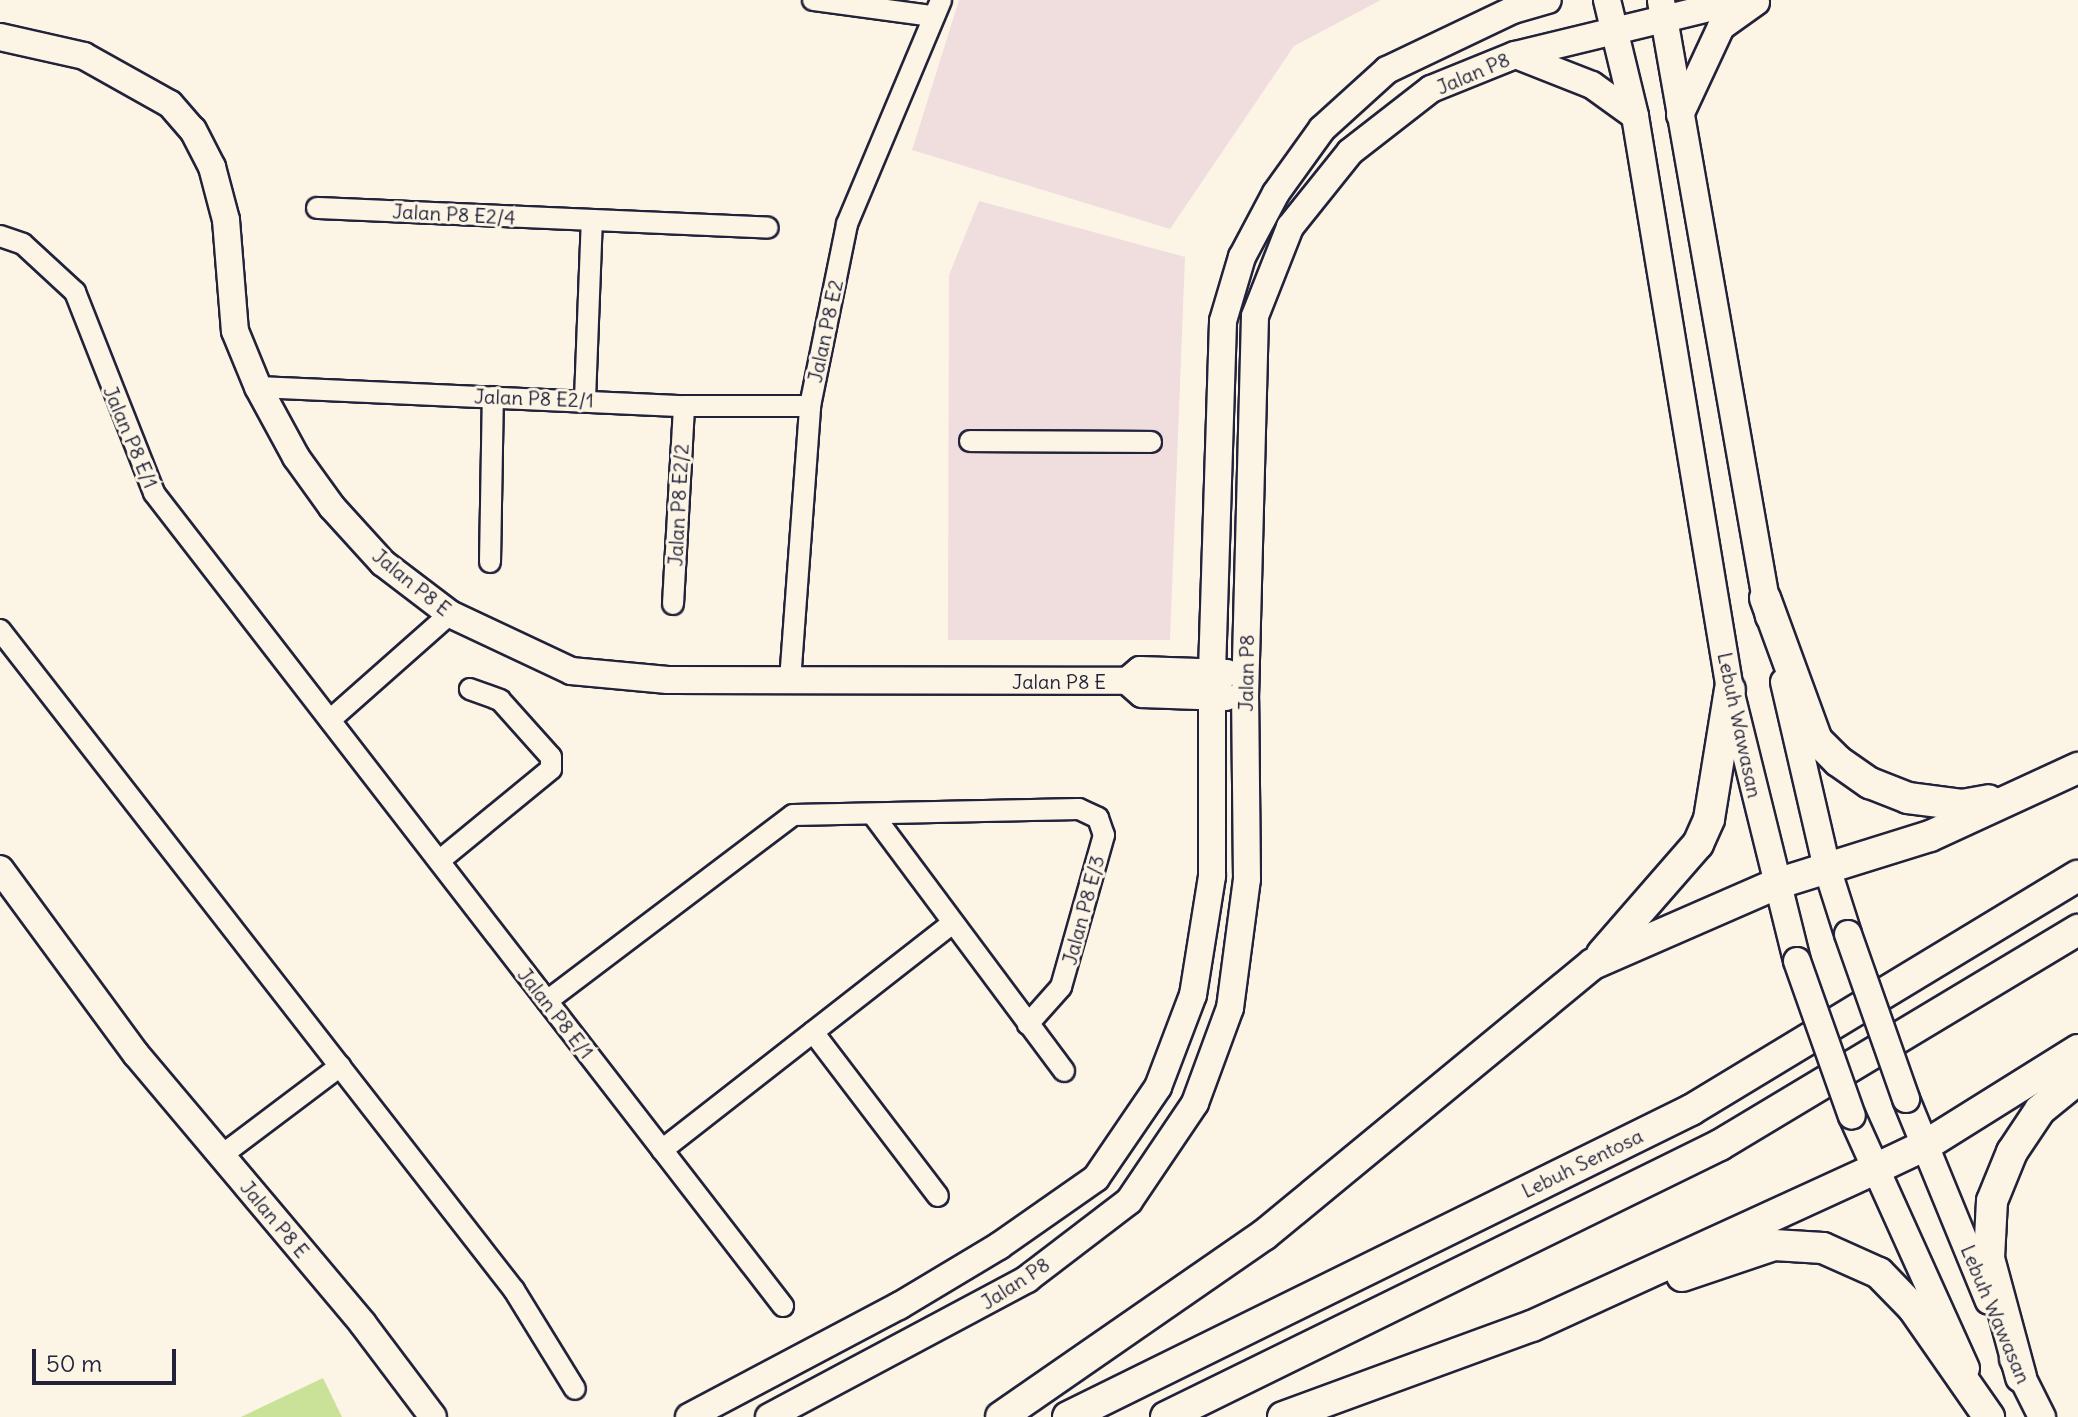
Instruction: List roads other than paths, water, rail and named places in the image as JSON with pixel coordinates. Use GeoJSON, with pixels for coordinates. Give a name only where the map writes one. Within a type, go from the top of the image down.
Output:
{"type":"FeatureCollection","features":[{"type":"Feature","properties":{"kind":"main road"},"geometry":{"type":"LineString","coordinates":[[1765,598],[1817,740],[1838,761],[1870,783],[1908,798],[1962,805],[2016,796]]}},
{"type":"Feature","properties":{"kind":"main road"},"geometry":{"type":"LineString","coordinates":[[1001,1417],[1264,1235],[1593,964],[1698,844],[1709,819],[1730,690]]}},
{"type":"Feature","properties":{"kind":"main road"},"geometry":{"type":"LineString","coordinates":[[1593,964],[1776,884],[1930,836],[2078,768]]}},
{"type":"Feature","properties":{"kind":"main road","name":"Lebuh Sentosa"},"geometry":{"type":"LineString","coordinates":[[1068,1417],[1691,1110],[2078,876]]}},
{"type":"Feature","properties":{"kind":"main road"},"geometry":{"type":"LineString","coordinates":[[1166,1417],[1720,1145],[2078,930]]}},
{"type":"Feature","properties":{"kind":"main road"},"geometry":{"type":"LineString","coordinates":[[1532,1326],[1926,1145],[2078,1050]]}},
{"type":"Feature","properties":{"kind":"main road"},"geometry":{"type":"LineString","coordinates":[[2021,1377],[1989,1258],[1992,1201],[2012,1152],[2040,1110],[2078,1079]]}},
{"type":"Feature","properties":{"kind":"main road"},"geometry":{"type":"LineString","coordinates":[[1283,1417],[1532,1326],[1774,1245],[1823,1248],[1879,1273],[1913,1308],[1989,1417]]}},
{"type":"Feature","properties":{"kind":"street"},"geometry":{"type":"LineString","coordinates":[[813,0],[937,8]]}},
{"type":"Feature","properties":{"kind":"street","name":"Jalan P8"},"geometry":{"type":"LineString","coordinates":[[689,1417],[899,1306],[999,1246],[1096,1178],[1158,1087],[1193,995],[1212,876],[1211,685],[1223,321],[1242,257],[1276,193],[1322,129],[1387,70],[1516,5],[1548,0]]}},
{"type":"Feature","properties":{"kind":"street","name":"Lebuh Wawasan"},"geometry":{"type":"LineString","coordinates":[[1607,0],[1635,116],[1730,690],[1776,884],[1797,961],[1873,1170],[1989,1417]]}},
{"type":"Feature","properties":{"kind":"street","name":"Jalan P8"},"geometry":{"type":"LineString","coordinates":[[769,1417],[1027,1279],[1129,1201],[1195,1103],[1230,1008],[1247,879],[1245,686],[1255,316],[1290,227],[1350,152],[1431,89],[1515,55],[1616,29],[1663,8],[1742,0]]}},
{"type":"Feature","properties":{"kind":"street"},"geometry":{"type":"LineString","coordinates":[[1678,119],[1721,27],[1759,0]]}},
{"type":"Feature","properties":{"kind":"street","name":"Jalan P8 E2"},"geometry":{"type":"LineString","coordinates":[[790,681],[810,406],[847,224],[937,8]]}},
{"type":"Feature","properties":{"kind":"street","name":"Lebuh Wawasan"},"geometry":{"type":"LineString","coordinates":[[1663,8],[1678,119],[1765,598],[1827,868],[1906,1099],[2021,1377],[2042,1417]]}},
{"type":"Feature","properties":{"kind":"street","name":"Jalan P8 E"},"geometry":{"type":"LineString","coordinates":[[0,37],[84,56],[170,104],[193,130],[212,167],[226,220],[235,331],[258,387],[296,457],[332,507],[383,563],[450,614],[490,638],[571,671],[668,680],[1127,681],[1140,670],[1211,685],[1245,686]]}},
{"type":"Feature","properties":{"kind":"street"},"geometry":{"type":"LineString","coordinates":[[1515,55],[1592,85],[1635,116]]}},
{"type":"Feature","properties":{"kind":"street","name":"Jalan P8 E2/4"},"geometry":{"type":"LineString","coordinates":[[317,208],[768,228]]}},
{"type":"Feature","properties":{"kind":"street"},"geometry":{"type":"LineString","coordinates":[[585,399],[592,220]]}},
{"type":"Feature","properties":{"kind":"street","name":"Jalan P8 E/1"},"geometry":{"type":"LineString","coordinates":[[0,236],[23,244],[75,292],[154,493],[783,1306]]}},
{"type":"Feature","properties":{"kind":"street","name":"Jalan P8 E2/1"},"geometry":{"type":"LineString","coordinates":[[258,387],[585,399],[684,406],[810,406]]}},
{"type":"Feature","properties":{"kind":"street"},"geometry":{"type":"LineString","coordinates":[[490,562],[493,397]]}},
{"type":"Feature","properties":{"kind":"street","name":"Jalan P8 E2/2"},"geometry":{"type":"LineString","coordinates":[[673,604],[684,406]]}},
{"type":"Feature","properties":{"kind":"street"},"geometry":{"type":"LineString","coordinates":[[970,441],[1151,442]]}},
{"type":"Feature","properties":{"kind":"street"},"geometry":{"type":"LineString","coordinates":[[330,720],[450,614]]}},
{"type":"Feature","properties":{"kind":"street"},"geometry":{"type":"LineString","coordinates":[[0,630],[514,1290],[575,1389]]}},
{"type":"Feature","properties":{"kind":"street"},"geometry":{"type":"LineString","coordinates":[[439,861],[551,769],[551,757],[500,700],[470,689]]}},
{"type":"Feature","properties":{"kind":"street","name":"Jalan P8 E/3"},"geometry":{"type":"LineString","coordinates":[[547,1001],[793,815],[874,816],[1079,809],[1098,818],[1104,835],[1061,987],[1028,1024]]}},
{"type":"Feature","properties":{"kind":"street"},"geometry":{"type":"LineString","coordinates":[[874,816],[1064,1071]]}},
{"type":"Feature","properties":{"kind":"street","name":"Jalan P8 E"},"geometry":{"type":"LineString","coordinates":[[0,869],[136,1054],[222,1155],[433,1417]]}},
{"type":"Feature","properties":{"kind":"street"},"geometry":{"type":"LineString","coordinates":[[662,1150],[953,923]]}},
{"type":"Feature","properties":{"kind":"street"},"geometry":{"type":"LineString","coordinates":[[813,1032],[938,1196]]}},
{"type":"Feature","properties":{"kind":"street"},"geometry":{"type":"LineString","coordinates":[[222,1155],[340,1066]]}}]}
